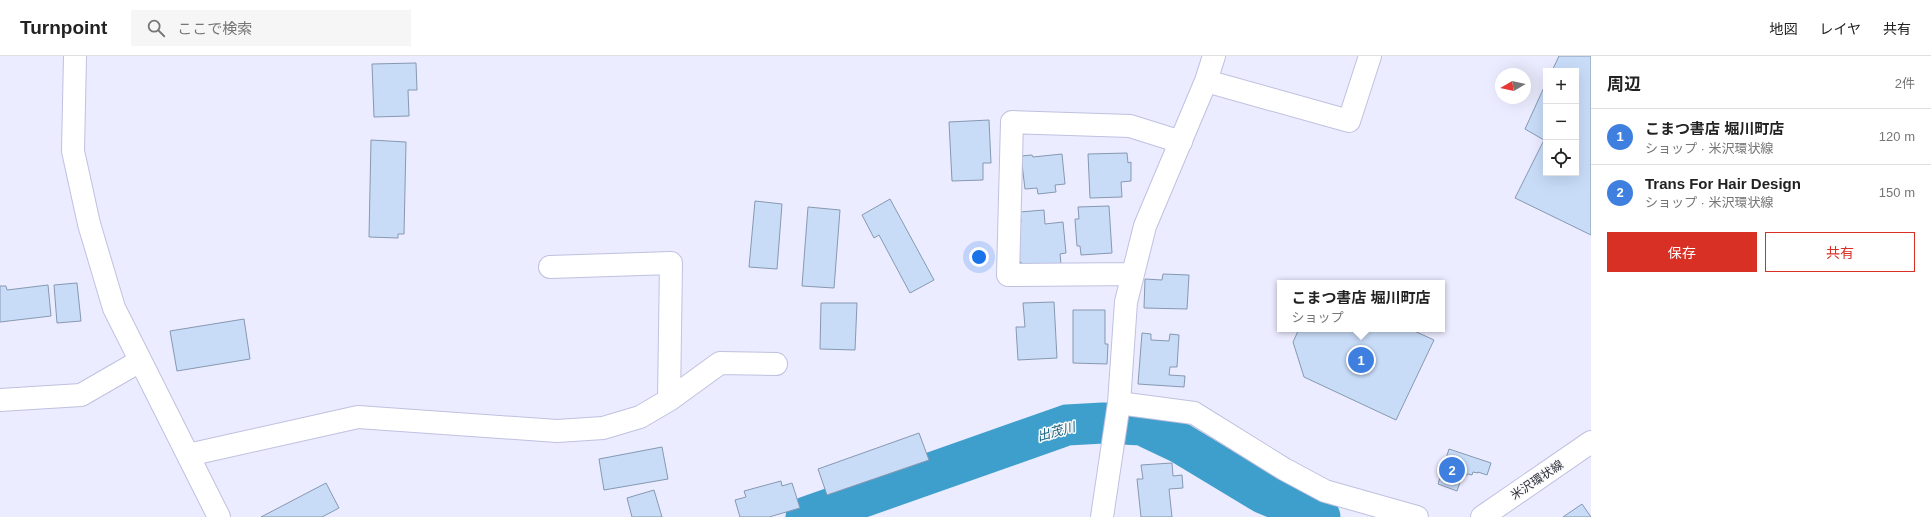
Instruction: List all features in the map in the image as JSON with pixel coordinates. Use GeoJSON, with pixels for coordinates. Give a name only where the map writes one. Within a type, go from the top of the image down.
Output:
{"type":"FeatureCollection","features":[{"type":"Feature","properties":{"kind":"street"},"geometry":{"type":"LineString","coordinates":[[74,56],[73,151],[89,224],[114,308],[219,517]]}},
{"type":"Feature","properties":{"kind":"street"},"geometry":{"type":"LineString","coordinates":[[1101,517],[1119,403],[1126,302],[1145,226],[1206,82],[1214,56]]}},
{"type":"Feature","properties":{"kind":"street"},"geometry":{"type":"LineString","coordinates":[[1206,82],[1349,121],[1370,56]]}},
{"type":"Feature","properties":{"kind":"street"},"geometry":{"type":"LineString","coordinates":[[1133,274],[1008,275],[1012,122],[1130,126],[1181,142]]}},
{"type":"Feature","properties":{"kind":"street"},"geometry":{"type":"LineString","coordinates":[[550,267],[671,263],[669,400]]}},
{"type":"Feature","properties":{"kind":"street"},"geometry":{"type":"LineString","coordinates":[[0,400],[81,394],[140,361]]}},
{"type":"Feature","properties":{"kind":"street"},"geometry":{"type":"LineString","coordinates":[[188,455],[358,418],[557,431],[603,428],[640,417],[669,400],[720,363],[776,364]]}},
{"type":"Feature","properties":{"kind":"street"},"geometry":{"type":"LineString","coordinates":[[1119,403],[1194,413],[1284,469],[1325,491],[1418,517]]}},
{"type":"Feature","properties":{"kind":"street","name":"米沢環状線"},"geometry":{"type":"LineString","coordinates":[[1482,517],[1591,442]]}},
{"type":"Feature","properties":{"kind":"building"},"geometry":{"type":"Polygon","coordinates":[[[1559,56],[1591,56],[1591,235],[1515,198],[1543,142],[1543,176],[1579,176],[1579,68],[1553,68],[1559,56]]]}},
{"type":"Feature","properties":{"kind":"building"},"geometry":{"type":"Polygon","coordinates":[[[416,63],[417,90],[408,90],[409,116],[374,117],[372,64],[416,63]]]}},
{"type":"Feature","properties":{"kind":"building"},"geometry":{"type":"Polygon","coordinates":[[[1543,90],[1543,139],[1525,129],[1543,90]]]}},
{"type":"Feature","properties":{"kind":"building"},"geometry":{"type":"Polygon","coordinates":[[[989,120],[991,163],[983,163],[983,180],[952,181],[949,122],[989,120]]]}},
{"type":"Feature","properties":{"kind":"building"},"geometry":{"type":"Polygon","coordinates":[[[371,140],[406,142],[404,234],[398,234],[398,238],[369,237],[371,140]]]}},
{"type":"Feature","properties":{"kind":"building"},"geometry":{"type":"Polygon","coordinates":[[[1127,153],[1128,163],[1131,162],[1131,181],[1121,182],[1122,197],[1090,198],[1088,154],[1127,153]]]}},
{"type":"Feature","properties":{"kind":"building"},"geometry":{"type":"Polygon","coordinates":[[[1062,154],[1065,184],[1055,185],[1056,192],[1038,194],[1037,188],[1025,189],[1021,156],[1032,155],[1033,157],[1062,154]]]}},
{"type":"Feature","properties":{"kind":"building"},"geometry":{"type":"Polygon","coordinates":[[[890,199],[934,280],[910,293],[879,235],[874,238],[862,215],[890,199]]]}},
{"type":"Feature","properties":{"kind":"building"},"geometry":{"type":"Polygon","coordinates":[[[755,201],[782,204],[777,269],[749,267],[755,201]]]}},
{"type":"Feature","properties":{"kind":"building"},"geometry":{"type":"Polygon","coordinates":[[[1109,206],[1112,253],[1081,255],[1080,246],[1077,246],[1075,219],[1079,219],[1078,207],[1109,206]]]}},
{"type":"Feature","properties":{"kind":"building"},"geometry":{"type":"Polygon","coordinates":[[[808,207],[840,210],[834,288],[802,286],[808,207]]]}},
{"type":"Feature","properties":{"kind":"building"},"geometry":{"type":"Polygon","coordinates":[[[1044,210],[1045,224],[1063,222],[1066,253],[1060,254],[1061,264],[1022,268],[1021,262],[1019,263],[1015,223],[1021,222],[1020,212],[1044,210]]]}},
{"type":"Feature","properties":{"kind":"building"},"geometry":{"type":"Polygon","coordinates":[[[1163,274],[1189,275],[1187,309],[1144,308],[1145,279],[1162,280],[1163,274]]]}},
{"type":"Feature","properties":{"kind":"building"},"geometry":{"type":"Polygon","coordinates":[[[77,283],[81,321],[57,323],[54,285],[77,283]]]}},
{"type":"Feature","properties":{"kind":"building"},"geometry":{"type":"Polygon","coordinates":[[[48,285],[51,316],[0,322],[0,286],[6,286],[7,290],[48,285]]]}},
{"type":"Feature","properties":{"kind":"building"},"geometry":{"type":"Polygon","coordinates":[[[1054,302],[1057,358],[1018,360],[1016,327],[1025,327],[1023,303],[1054,302]]]}},
{"type":"Feature","properties":{"kind":"building"},"geometry":{"type":"Polygon","coordinates":[[[821,303],[857,303],[855,350],[820,349],[821,303]]]}},
{"type":"Feature","properties":{"kind":"building"},"geometry":{"type":"Polygon","coordinates":[[[1073,310],[1105,310],[1105,344],[1108,344],[1107,364],[1073,363],[1073,310]]]}},
{"type":"Feature","properties":{"kind":"building"},"geometry":{"type":"Polygon","coordinates":[[[244,319],[250,359],[177,371],[170,331],[244,319]]]}},
{"type":"Feature","properties":{"kind":"building"},"geometry":{"type":"Polygon","coordinates":[[[1298,332],[1417,332],[1434,340],[1396,420],[1304,377],[1293,342],[1298,332]]]}},
{"type":"Feature","properties":{"kind":"building"},"geometry":{"type":"Polygon","coordinates":[[[1142,333],[1151,334],[1151,340],[1169,341],[1170,334],[1179,335],[1177,367],[1170,367],[1169,375],[1185,376],[1184,387],[1138,384],[1142,333]]]}},
{"type":"Feature","properties":{"kind":"building"},"geometry":{"type":"Polygon","coordinates":[[[919,433],[929,460],[827,495],[818,469],[919,433]]]}},
{"type":"Feature","properties":{"kind":"building"},"geometry":{"type":"Polygon","coordinates":[[[662,447],[668,479],[604,490],[599,459],[662,447]]]}},
{"type":"Feature","properties":{"kind":"building"},"geometry":{"type":"Polygon","coordinates":[[[1449,449],[1491,463],[1487,475],[1478,472],[1473,472],[1472,475],[1468,474],[1461,479],[1457,491],[1438,484],[1449,449]]]}},
{"type":"Feature","properties":{"kind":"building"},"geometry":{"type":"Polygon","coordinates":[[[1172,463],[1173,476],[1182,475],[1183,488],[1169,489],[1172,517],[1141,517],[1137,479],[1143,479],[1141,465],[1172,463]]]}},
{"type":"Feature","properties":{"kind":"building"},"geometry":{"type":"Polygon","coordinates":[[[781,481],[782,486],[792,483],[800,508],[769,517],[740,517],[735,500],[746,497],[744,491],[781,481]]]}},
{"type":"Feature","properties":{"kind":"building"},"geometry":{"type":"Polygon","coordinates":[[[326,483],[339,508],[322,517],[261,517],[326,483]]]}},
{"type":"Feature","properties":{"kind":"building"},"geometry":{"type":"Polygon","coordinates":[[[654,490],[662,517],[632,517],[627,498],[654,490]]]}},
{"type":"Feature","properties":{"kind":"building"},"geometry":{"type":"Polygon","coordinates":[[[1582,504],[1591,517],[1563,517],[1582,504]]]}},
{"type":"Feature","properties":{"kind":"waterway","name":"出茂川"},"geometry":{"type":"LineString","coordinates":[[806,517],[1067,425],[1103,423],[1142,425],[1180,443],[1263,493],[1320,517]]}},
{"type":"Feature","properties":{"kind":"place","name":"こまつ書店 堀川町店"},"geometry":{"type":"Point","coordinates":[1361,360]}},
{"type":"Feature","properties":{"kind":"place","name":"Trans For Hair Design"},"geometry":{"type":"Point","coordinates":[1452,470]}}]}
